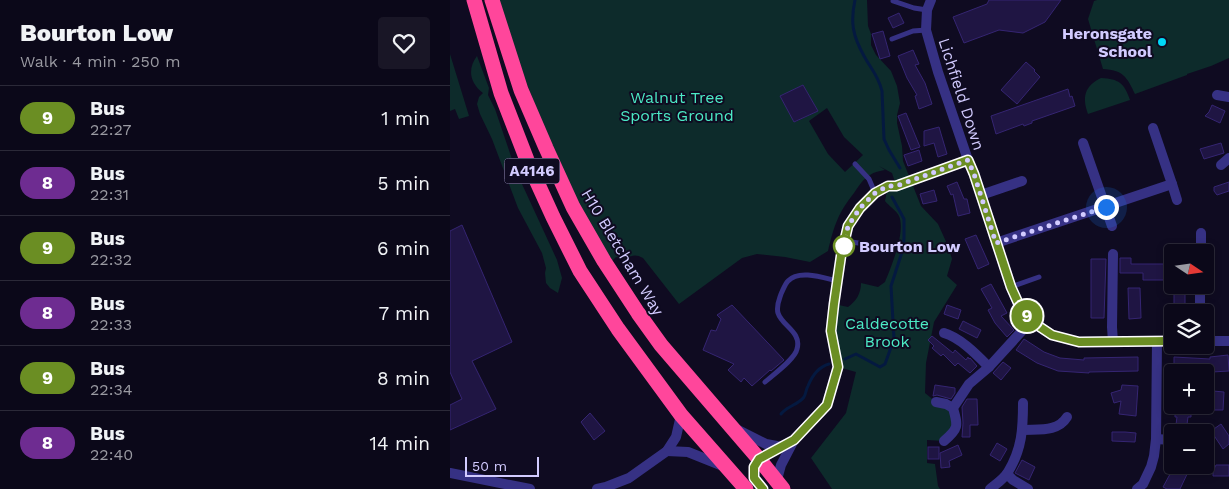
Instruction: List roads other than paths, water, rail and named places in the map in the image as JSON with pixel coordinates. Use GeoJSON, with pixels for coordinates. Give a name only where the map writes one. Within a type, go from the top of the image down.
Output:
{"type":"FeatureCollection","features":[{"type":"Feature","properties":{"kind":"highway","name":"A4146"},"geometry":{"type":"LineString","coordinates":[[474,0],[501,93],[527,160],[552,217],[580,271],[618,329],[681,415],[746,489]]}},
{"type":"Feature","properties":{"kind":"highway","name":"H10 Bletcham Way"},"geometry":{"type":"LineString","coordinates":[[492,0],[521,90],[569,199],[604,261],[661,345],[780,486]]}},
{"type":"Feature","properties":{"kind":"street","name":"Lichfield Down"},"geometry":{"type":"LineString","coordinates":[[931,0],[927,10],[926,30],[938,72],[1011,287],[1020,307],[1031,321],[1052,335],[1079,342],[1164,341]]}},
{"type":"Feature","properties":{"kind":"street"},"geometry":{"type":"LineString","coordinates":[[1217,95],[1229,97]]}},
{"type":"Feature","properties":{"kind":"street"},"geometry":{"type":"LineString","coordinates":[[1153,128],[1177,200]]}},
{"type":"Feature","properties":{"kind":"street"},"geometry":{"type":"LineString","coordinates":[[1083,143],[1112,226]]}},
{"type":"Feature","properties":{"kind":"street"},"geometry":{"type":"LineString","coordinates":[[780,486],[781,465],[794,440],[827,405],[838,367],[831,331],[837,281],[848,226],[860,208],[875,193],[888,186],[896,186],[968,160]]}},
{"type":"Feature","properties":{"kind":"street"},"geometry":{"type":"LineString","coordinates":[[981,195],[1022,181]]}},
{"type":"Feature","properties":{"kind":"street"},"geometry":{"type":"LineString","coordinates":[[996,243],[1172,184]]}},
{"type":"Feature","properties":{"kind":"street"},"geometry":{"type":"LineString","coordinates":[[1201,233],[1201,244]]}},
{"type":"Feature","properties":{"kind":"street"},"geometry":{"type":"LineString","coordinates":[[1113,254],[1113,342]]}},
{"type":"Feature","properties":{"kind":"street"},"geometry":{"type":"LineString","coordinates":[[953,408],[969,384],[989,366],[1031,321]]}},
{"type":"Feature","properties":{"kind":"street"},"geometry":{"type":"LineString","coordinates":[[944,333],[950,335],[972,351],[989,366]]}},
{"type":"Feature","properties":{"kind":"street"},"geometry":{"type":"LineString","coordinates":[[1137,489],[1142,484],[1151,467],[1154,456],[1156,439],[1157,341]]}},
{"type":"Feature","properties":{"kind":"street"},"geometry":{"type":"LineString","coordinates":[[1214,341],[1229,341]]}},
{"type":"Feature","properties":{"kind":"street"},"geometry":{"type":"LineString","coordinates":[[936,402],[953,408],[957,423],[953,433],[944,441]]}},
{"type":"Feature","properties":{"kind":"street"},"geometry":{"type":"LineString","coordinates":[[990,489],[1007,474],[1016,454],[1023,430],[1023,403]]}},
{"type":"Feature","properties":{"kind":"street"},"geometry":{"type":"LineString","coordinates":[[597,489],[629,478],[667,451],[676,436],[681,415]]}},
{"type":"Feature","properties":{"kind":"street"},"geometry":{"type":"LineString","coordinates":[[1023,430],[1054,428],[1068,417]]}},
{"type":"Feature","properties":{"kind":"street"},"geometry":{"type":"LineString","coordinates":[[731,427],[766,444],[782,446],[794,440]]}},
{"type":"Feature","properties":{"kind":"street"},"geometry":{"type":"LineString","coordinates":[[1156,439],[1164,440]]}},
{"type":"Feature","properties":{"kind":"street"},"geometry":{"type":"LineString","coordinates":[[667,451],[688,452],[726,467]]}},
{"type":"Feature","properties":{"kind":"street"},"geometry":{"type":"LineString","coordinates":[[450,473],[530,489]]}},
{"type":"Feature","properties":{"kind":"street"},"geometry":{"type":"LineString","coordinates":[[1007,474],[1028,489]]}},
{"type":"Feature","properties":{"kind":"lane"},"geometry":{"type":"LineString","coordinates":[[893,1],[927,10]]}},
{"type":"Feature","properties":{"kind":"lane"},"geometry":{"type":"LineString","coordinates":[[892,39],[913,31],[926,30]]}},
{"type":"Feature","properties":{"kind":"lane"},"geometry":{"type":"LineString","coordinates":[[855,164],[869,179],[875,193]]}},
{"type":"Feature","properties":{"kind":"lane"},"geometry":{"type":"LineString","coordinates":[[845,241],[890,248]]}},
{"type":"Feature","properties":{"kind":"lane"},"geometry":{"type":"LineString","coordinates":[[765,382],[797,351],[798,343],[794,332],[778,315],[777,307],[788,281],[795,276],[808,275],[837,281]]}},
{"type":"Feature","properties":{"kind":"lane"},"geometry":{"type":"LineString","coordinates":[[1011,287],[1039,277]]}},
{"type":"Feature","properties":{"kind":"lane"},"geometry":{"type":"LineString","coordinates":[[762,489],[754,478],[754,467],[759,459],[782,446]]}},
{"type":"Feature","properties":{"kind":"waterway"},"geometry":{"type":"LineString","coordinates":[[855,0],[853,29],[860,49],[880,85],[882,91],[884,139],[900,168]]}},
{"type":"Feature","properties":{"kind":"waterway"},"geometry":{"type":"LineString","coordinates":[[845,359],[856,354],[880,367],[885,364],[894,339],[891,286],[903,249],[904,219],[892,197]]}},
{"type":"Feature","properties":{"kind":"waterway"},"geometry":{"type":"LineString","coordinates":[[781,414],[802,400],[814,375],[822,367],[829,364]]}},
{"type":"Feature","properties":{"kind":"place","name":"Heronsgate School"},"geometry":{"type":"Point","coordinates":[1162,42]}},
{"type":"Feature","properties":{"kind":"place","name":"Bourton Low"},"geometry":{"type":"Point","coordinates":[844,246]}},
{"type":"Feature","properties":{"kind":"park label","name":"Walnut Tree Sports Ground"},"geometry":{"type":"Point","coordinates":[677,106]}},
{"type":"Feature","properties":{"kind":"park label","name":"Caldecotte Brook"},"geometry":{"type":"Point","coordinates":[887,332]}}]}
